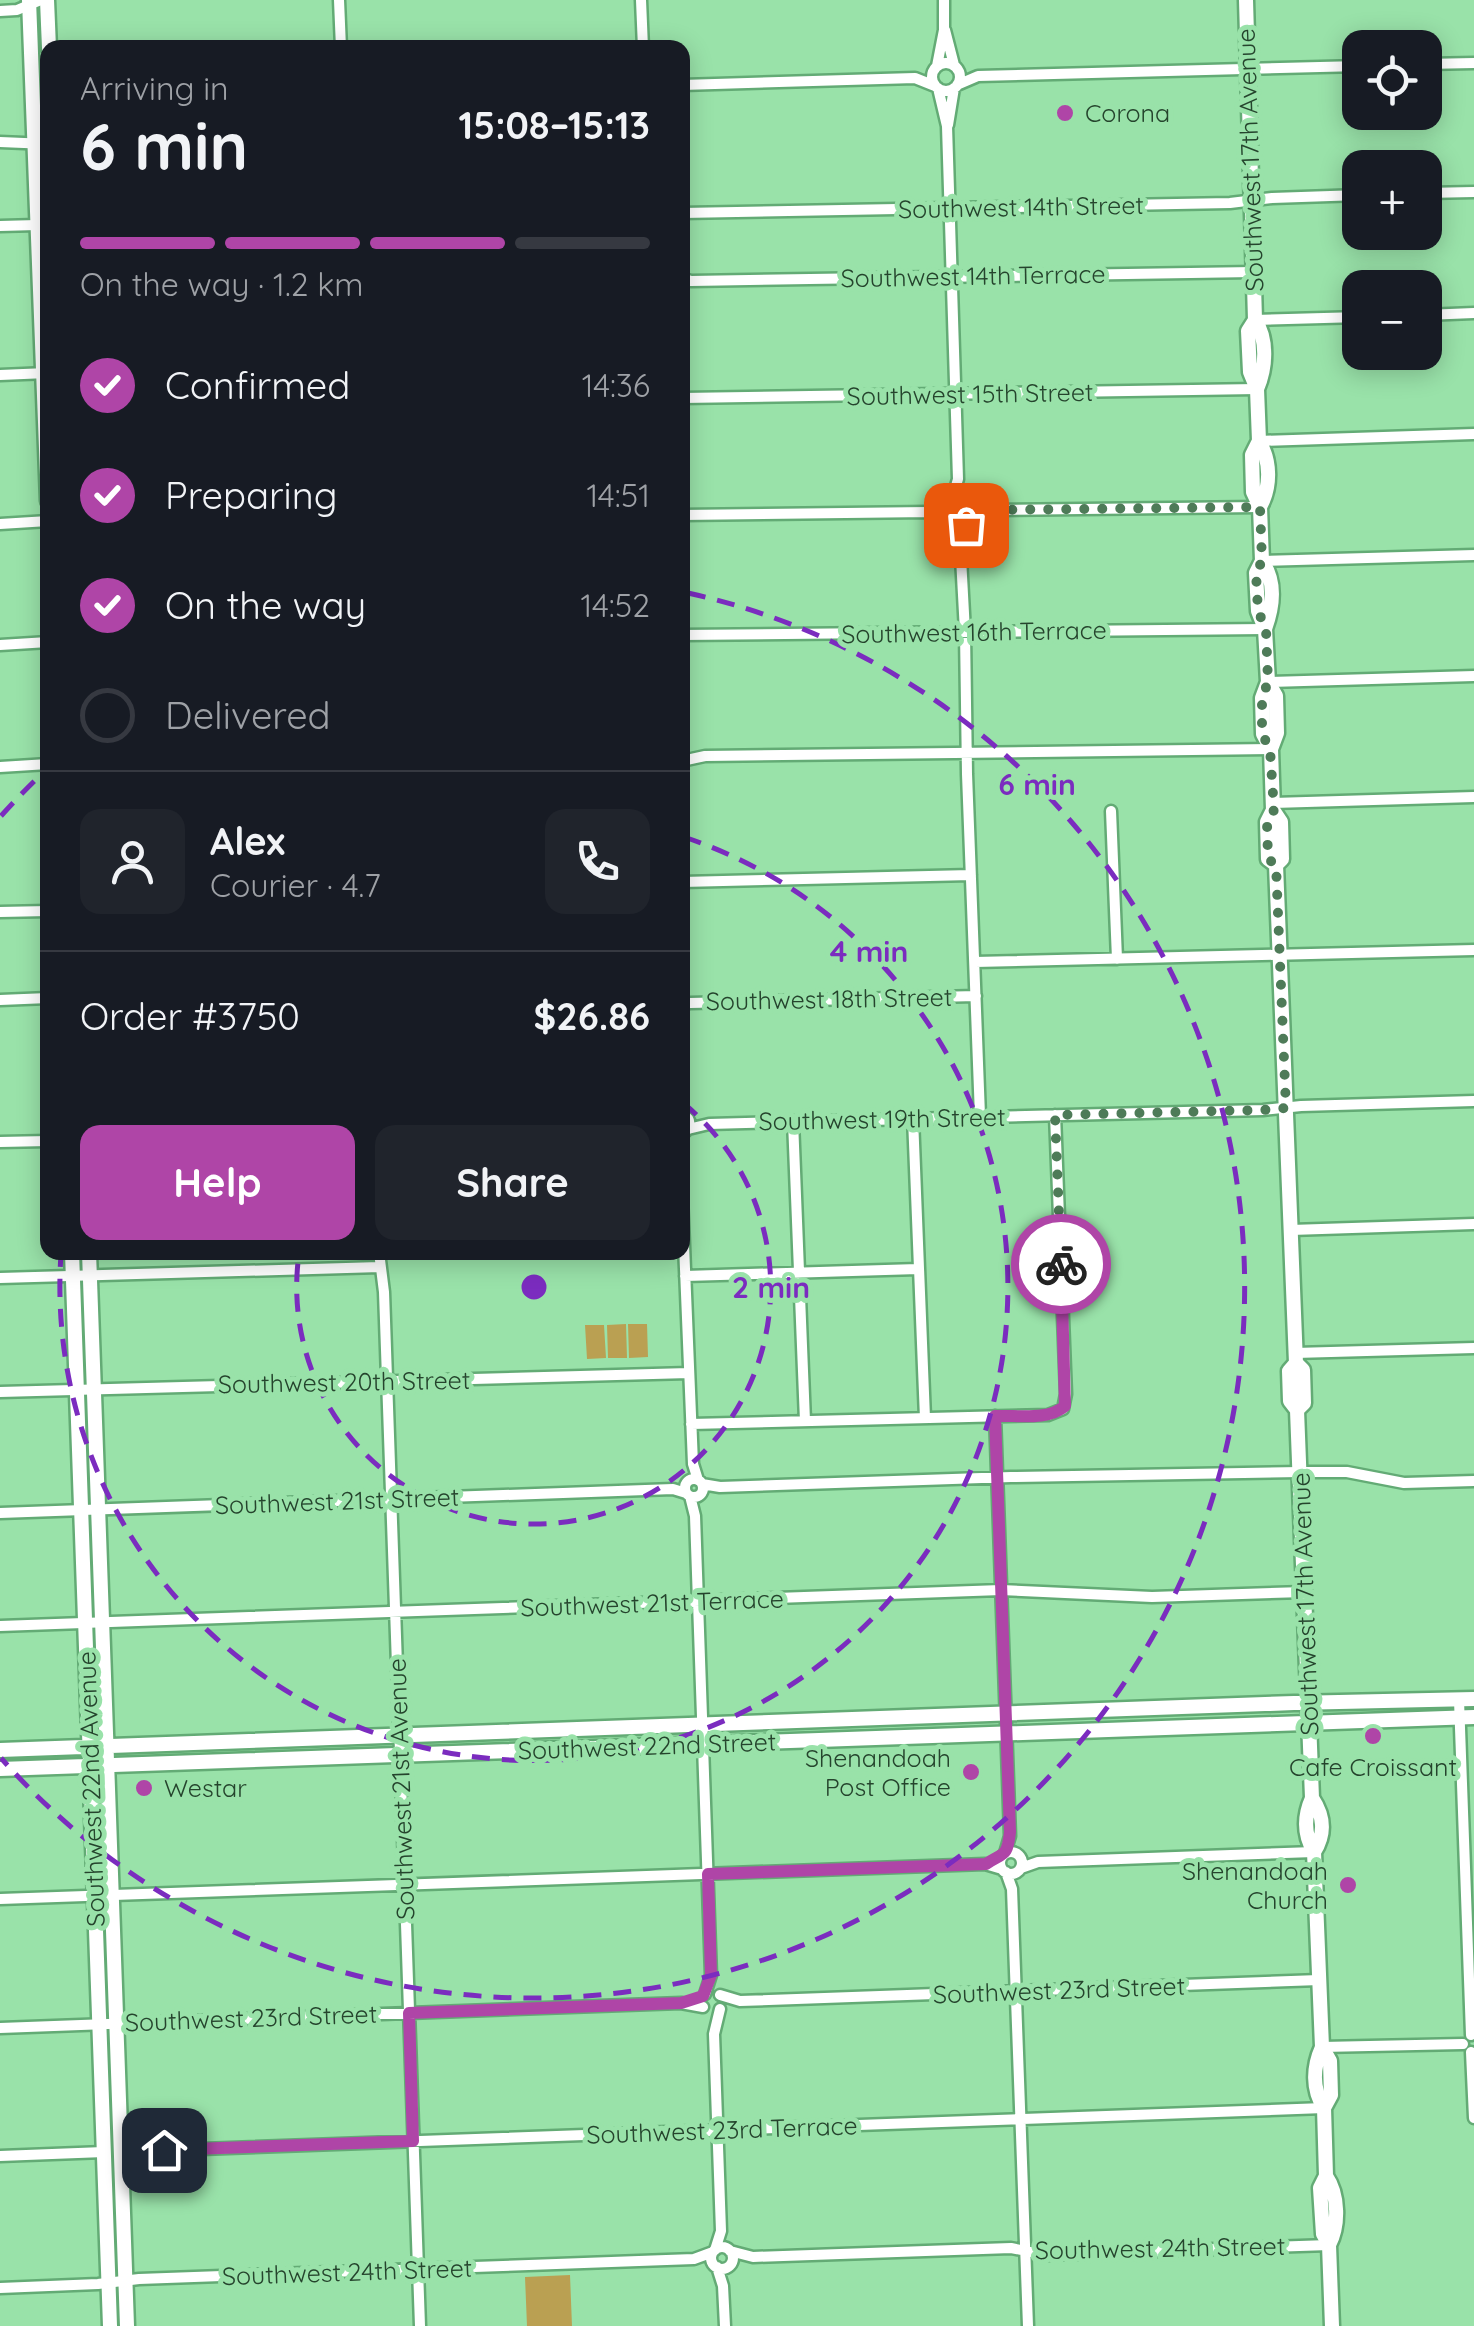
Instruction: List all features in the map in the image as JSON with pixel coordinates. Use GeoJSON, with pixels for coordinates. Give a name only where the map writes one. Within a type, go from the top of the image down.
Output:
{"type":"FeatureCollection","features":[{"type":"Feature","properties":{"kind":"main road","name":"Southwest 17th Avenue"},"geometry":{"type":"LineString","coordinates":[[1246,0],[1255,320],[1248,332],[1250,372],[1257,389],[1258,441],[1252,454],[1252,473],[1253,492],[1260,507],[1262,561],[1256,573],[1258,611],[1266,629],[1268,682],[1262,698],[1262,734],[1270,749],[1273,807],[1267,822],[1268,859],[1276,865],[1295,1358],[1288,1370],[1290,1402],[1298,1410],[1312,1798],[1306,1811],[1307,1840],[1314,1852],[1322,2047],[1315,2061],[1316,2096],[1324,2108],[1326,2176],[1320,2188],[1323,2234],[1329,2246],[1332,2326]]}},
{"type":"Feature","properties":{"kind":"main road"},"geometry":{"type":"LineString","coordinates":[[37,1],[47,40]]}},
{"type":"Feature","properties":{"kind":"main road"},"geometry":{"type":"LineString","coordinates":[[37,1],[40,108]]}},
{"type":"Feature","properties":{"kind":"main road"},"geometry":{"type":"LineString","coordinates":[[40,170],[40,249]]}},
{"type":"Feature","properties":{"kind":"main road","name":"Southwest 22nd Avenue"},"geometry":{"type":"LineString","coordinates":[[72,1260],[89,1747],[103,1896]]}},
{"type":"Feature","properties":{"kind":"main road","name":"Southwest 22nd Avenue"},"geometry":{"type":"LineString","coordinates":[[89,1260],[107,1765],[103,1896],[107,2024],[112,2152],[127,2326]]}},
{"type":"Feature","properties":{"kind":"main road","name":"Southwest 22nd Street"},"geometry":{"type":"LineString","coordinates":[[0,1750],[1467,1700]]}},
{"type":"Feature","properties":{"kind":"main road","name":"Southwest 22nd Street"},"geometry":{"type":"LineString","coordinates":[[0,1769],[1467,1718]]}},
{"type":"Feature","properties":{"kind":"main road","name":"Southwest 22nd Avenue"},"geometry":{"type":"LineString","coordinates":[[110,2326],[112,2152]]}},
{"type":"Feature","properties":{"kind":"street"},"geometry":{"type":"LineString","coordinates":[[339,0],[341,40]]}},
{"type":"Feature","properties":{"kind":"street"},"geometry":{"type":"LineString","coordinates":[[642,0],[643,40]]}},
{"type":"Feature","properties":{"kind":"street"},"geometry":{"type":"LineString","coordinates":[[944,0],[944,30],[932,77],[947,126],[959,510],[964,534],[960,538],[980,1116]]}},
{"type":"Feature","properties":{"kind":"street"},"geometry":{"type":"LineString","coordinates":[[0,11],[16,10],[37,1]]}},
{"type":"Feature","properties":{"kind":"street"},"geometry":{"type":"LineString","coordinates":[[944,30],[960,76],[947,126]]}},
{"type":"Feature","properties":{"kind":"street"},"geometry":{"type":"LineString","coordinates":[[1442,63],[1474,62]]}},
{"type":"Feature","properties":{"kind":"street"},"geometry":{"type":"LineString","coordinates":[[916,78],[946,63],[978,76],[1342,66]]}},
{"type":"Feature","properties":{"kind":"street"},"geometry":{"type":"LineString","coordinates":[[690,85],[916,78],[946,91],[978,76]]}},
{"type":"Feature","properties":{"kind":"street"},"geometry":{"type":"LineString","coordinates":[[0,142],[40,143]]}},
{"type":"Feature","properties":{"kind":"street"},"geometry":{"type":"LineString","coordinates":[[1442,193],[1474,192]]}},
{"type":"Feature","properties":{"kind":"street","name":"Southwest 14th Street"},"geometry":{"type":"LineString","coordinates":[[690,212],[1211,204],[1342,197]]}},
{"type":"Feature","properties":{"kind":"street"},"geometry":{"type":"LineString","coordinates":[[0,226],[38,225]]}},
{"type":"Feature","properties":{"kind":"street","name":"Southwest 14th Terrace"},"geometry":{"type":"LineString","coordinates":[[690,281],[1254,272]]}},
{"type":"Feature","properties":{"kind":"street"},"geometry":{"type":"LineString","coordinates":[[1442,315],[1474,314]]}},
{"type":"Feature","properties":{"kind":"street"},"geometry":{"type":"LineString","coordinates":[[1255,320],[1342,318]]}},
{"type":"Feature","properties":{"kind":"street"},"geometry":{"type":"LineString","coordinates":[[0,374],[40,373]]}},
{"type":"Feature","properties":{"kind":"street","name":"Southwest 15th Street"},"geometry":{"type":"LineString","coordinates":[[690,398],[1257,389]]}},
{"type":"Feature","properties":{"kind":"street"},"geometry":{"type":"LineString","coordinates":[[1258,441],[1474,434]]}},
{"type":"Feature","properties":{"kind":"street"},"geometry":{"type":"LineString","coordinates":[[690,515],[1260,507]]}},
{"type":"Feature","properties":{"kind":"street"},"geometry":{"type":"LineString","coordinates":[[0,524],[40,522]]}},
{"type":"Feature","properties":{"kind":"street"},"geometry":{"type":"LineString","coordinates":[[1262,561],[1474,555]]}},
{"type":"Feature","properties":{"kind":"street","name":"Southwest 16th Terrace"},"geometry":{"type":"LineString","coordinates":[[690,635],[1266,629]]}},
{"type":"Feature","properties":{"kind":"street"},"geometry":{"type":"LineString","coordinates":[[0,644],[40,642]]}},
{"type":"Feature","properties":{"kind":"street"},"geometry":{"type":"LineString","coordinates":[[1268,682],[1474,676]]}},
{"type":"Feature","properties":{"kind":"street"},"geometry":{"type":"LineString","coordinates":[[690,753],[1270,749]]}},
{"type":"Feature","properties":{"kind":"street"},"geometry":{"type":"LineString","coordinates":[[690,759],[700,756]]}},
{"type":"Feature","properties":{"kind":"street"},"geometry":{"type":"LineString","coordinates":[[0,766],[40,764]]}},
{"type":"Feature","properties":{"kind":"street"},"geometry":{"type":"LineString","coordinates":[[1273,807],[1474,796]]}},
{"type":"Feature","properties":{"kind":"street"},"geometry":{"type":"LineString","coordinates":[[1112,811],[1117,959]]}},
{"type":"Feature","properties":{"kind":"street"},"geometry":{"type":"LineString","coordinates":[[690,882],[971,875]]}},
{"type":"Feature","properties":{"kind":"street"},"geometry":{"type":"LineString","coordinates":[[0,912],[40,910]]}},
{"type":"Feature","properties":{"kind":"street","name":"Southwest 18th Street"},"geometry":{"type":"LineString","coordinates":[[974,962],[1474,950]]}},
{"type":"Feature","properties":{"kind":"street","name":"Southwest 18th Street"},"geometry":{"type":"LineString","coordinates":[[690,1003],[976,996]]}},
{"type":"Feature","properties":{"kind":"street"},"geometry":{"type":"LineString","coordinates":[[0,1000],[40,998]]}},
{"type":"Feature","properties":{"kind":"street","name":"Southwest 19th Street"},"geometry":{"type":"LineString","coordinates":[[690,1122],[1264,1110],[1474,1101]]}},
{"type":"Feature","properties":{"kind":"street"},"geometry":{"type":"LineString","coordinates":[[691,1424],[1060,1412],[1065,1406],[1055,1115]]}},
{"type":"Feature","properties":{"kind":"street"},"geometry":{"type":"LineString","coordinates":[[913,1118],[925,1418]]}},
{"type":"Feature","properties":{"kind":"street"},"geometry":{"type":"LineString","coordinates":[[793,1121],[804,1421]]}},
{"type":"Feature","properties":{"kind":"street"},"geometry":{"type":"LineString","coordinates":[[0,1142],[40,1140]]}},
{"type":"Feature","properties":{"kind":"street"},"geometry":{"type":"LineString","coordinates":[[1291,1230],[1474,1224]]}},
{"type":"Feature","properties":{"kind":"street","name":"Southwest 21st Avenue"},"geometry":{"type":"LineString","coordinates":[[380,1260],[384,1292],[420,2326]]}},
{"type":"Feature","properties":{"kind":"street"},"geometry":{"type":"LineString","coordinates":[[684,1260],[711,1975],[704,2002],[714,2029]]}},
{"type":"Feature","properties":{"kind":"street"},"geometry":{"type":"LineString","coordinates":[[0,1278],[380,1268]]}},
{"type":"Feature","properties":{"kind":"street"},"geometry":{"type":"LineString","coordinates":[[685,1276],[918,1268]]}},
{"type":"Feature","properties":{"kind":"street"},"geometry":{"type":"LineString","coordinates":[[1295,1358],[1474,1348]]}},
{"type":"Feature","properties":{"kind":"street","name":"Southwest 20th Street"},"geometry":{"type":"LineString","coordinates":[[0,1392],[689,1373]]}},
{"type":"Feature","properties":{"kind":"street"},"geometry":{"type":"LineString","coordinates":[[995,1416],[1028,2326]]}},
{"type":"Feature","properties":{"kind":"street","name":"Southwest 21st Street"},"geometry":{"type":"LineString","coordinates":[[0,1513],[997,1478],[1347,1472],[1404,1483],[1474,1482]]}},
{"type":"Feature","properties":{"kind":"street","name":"Southwest 21st Terrace"},"geometry":{"type":"LineString","coordinates":[[0,1626],[1001,1590],[1169,1597],[1304,1592]]}},
{"type":"Feature","properties":{"kind":"street"},"geometry":{"type":"LineString","coordinates":[[1467,1700],[1474,2118]]}},
{"type":"Feature","properties":{"kind":"street"},"geometry":{"type":"LineString","coordinates":[[0,1900],[1314,1852]]}},
{"type":"Feature","properties":{"kind":"street"},"geometry":{"type":"LineString","coordinates":[[711,1975],[720,2001],[714,2029],[721,2230],[733,2258],[722,2266]]}},
{"type":"Feature","properties":{"kind":"street","name":"Southwest 23rd Street"},"geometry":{"type":"LineString","coordinates":[[720,2001],[1319,1980]]}},
{"type":"Feature","properties":{"kind":"street"},"geometry":{"type":"LineString","coordinates":[[704,2002],[712,1991],[720,2001]]}},
{"type":"Feature","properties":{"kind":"street"},"geometry":{"type":"LineString","coordinates":[[704,2002],[713,2012],[720,2001]]}},
{"type":"Feature","properties":{"kind":"street","name":"Southwest 23rd Street"},"geometry":{"type":"LineString","coordinates":[[0,2028],[704,2002]]}},
{"type":"Feature","properties":{"kind":"street"},"geometry":{"type":"LineString","coordinates":[[1322,2047],[1471,2043]]}},
{"type":"Feature","properties":{"kind":"street","name":"Southwest 23rd Terrace"},"geometry":{"type":"LineString","coordinates":[[0,2156],[1324,2108]]}},
{"type":"Feature","properties":{"kind":"street"},"geometry":{"type":"LineString","coordinates":[[721,2230],[711,2259],[722,2266]]}},
{"type":"Feature","properties":{"kind":"street","name":"Southwest 24th Street"},"geometry":{"type":"LineString","coordinates":[[0,2288],[694,2259],[722,2266],[751,2257],[1011,2248],[1047,2255],[1329,2246]]}},
{"type":"Feature","properties":{"kind":"street"},"geometry":{"type":"LineString","coordinates":[[714,2251],[729,2250]]}},
{"type":"Feature","properties":{"kind":"street","name":"Southwest 24th Street"},"geometry":{"type":"LineString","coordinates":[[729,2250],[751,2257]]}},
{"type":"Feature","properties":{"kind":"street","name":"Southwest 24th Street"},"geometry":{"type":"LineString","coordinates":[[694,2259],[714,2251]]}},
{"type":"Feature","properties":{"kind":"street"},"geometry":{"type":"LineString","coordinates":[[722,2266],[725,2326]]}},
{"type":"Feature","properties":{"kind":"shaded area"},"geometry":{"type":"Polygon","coordinates":[[[626,1324],[627,1358],[608,1358],[607,1325],[626,1324]]]}},
{"type":"Feature","properties":{"kind":"shaded area"},"geometry":{"type":"Polygon","coordinates":[[[628,1324],[647,1324],[648,1357],[629,1358],[628,1324]]]}},
{"type":"Feature","properties":{"kind":"shaded area"},"geometry":{"type":"Polygon","coordinates":[[[585,1325],[604,1325],[606,1358],[587,1359],[585,1325]]]}},
{"type":"Feature","properties":{"kind":"shaded area"},"geometry":{"type":"Polygon","coordinates":[[[570,2275],[572,2326],[527,2326],[525,2277],[570,2275]]]}},
{"type":"Feature","properties":{"kind":"way so far"},"geometry":{"type":"LineString","coordinates":[[966,525],[969,516],[993,510],[1260,507],[1262,561],[1256,573],[1258,611],[1266,629],[1268,682],[1262,698],[1262,734],[1270,749],[1274,810],[1267,822],[1268,859],[1276,865],[1286,1108],[1055,1115],[1061,1264]]}},
{"type":"Feature","properties":{"kind":"place","name":"Corona"},"geometry":{"type":"Point","coordinates":[1065,113]}},
{"type":"Feature","properties":{"kind":"place","name":"Cafe Croissant"},"geometry":{"type":"Point","coordinates":[1373,1736]}},
{"type":"Feature","properties":{"kind":"place","name":"Shenandoah Post Office"},"geometry":{"type":"Point","coordinates":[971,1772]}},
{"type":"Feature","properties":{"kind":"place","name":"Westar"},"geometry":{"type":"Point","coordinates":[144,1788]}},
{"type":"Feature","properties":{"kind":"place","name":"Shenandoah Church"},"geometry":{"type":"Point","coordinates":[1348,1885]}},
{"type":"Feature","properties":{"kind":"route"},"geometry":{"type":"LineString","coordinates":[[164,2150],[413,2141],[409,2013],[681,2003],[703,1996],[711,1975],[708,1874],[986,1864],[1002,1857],[1010,1832],[995,1416],[1048,1415],[1064,1409],[1061,1264]]}}]}
